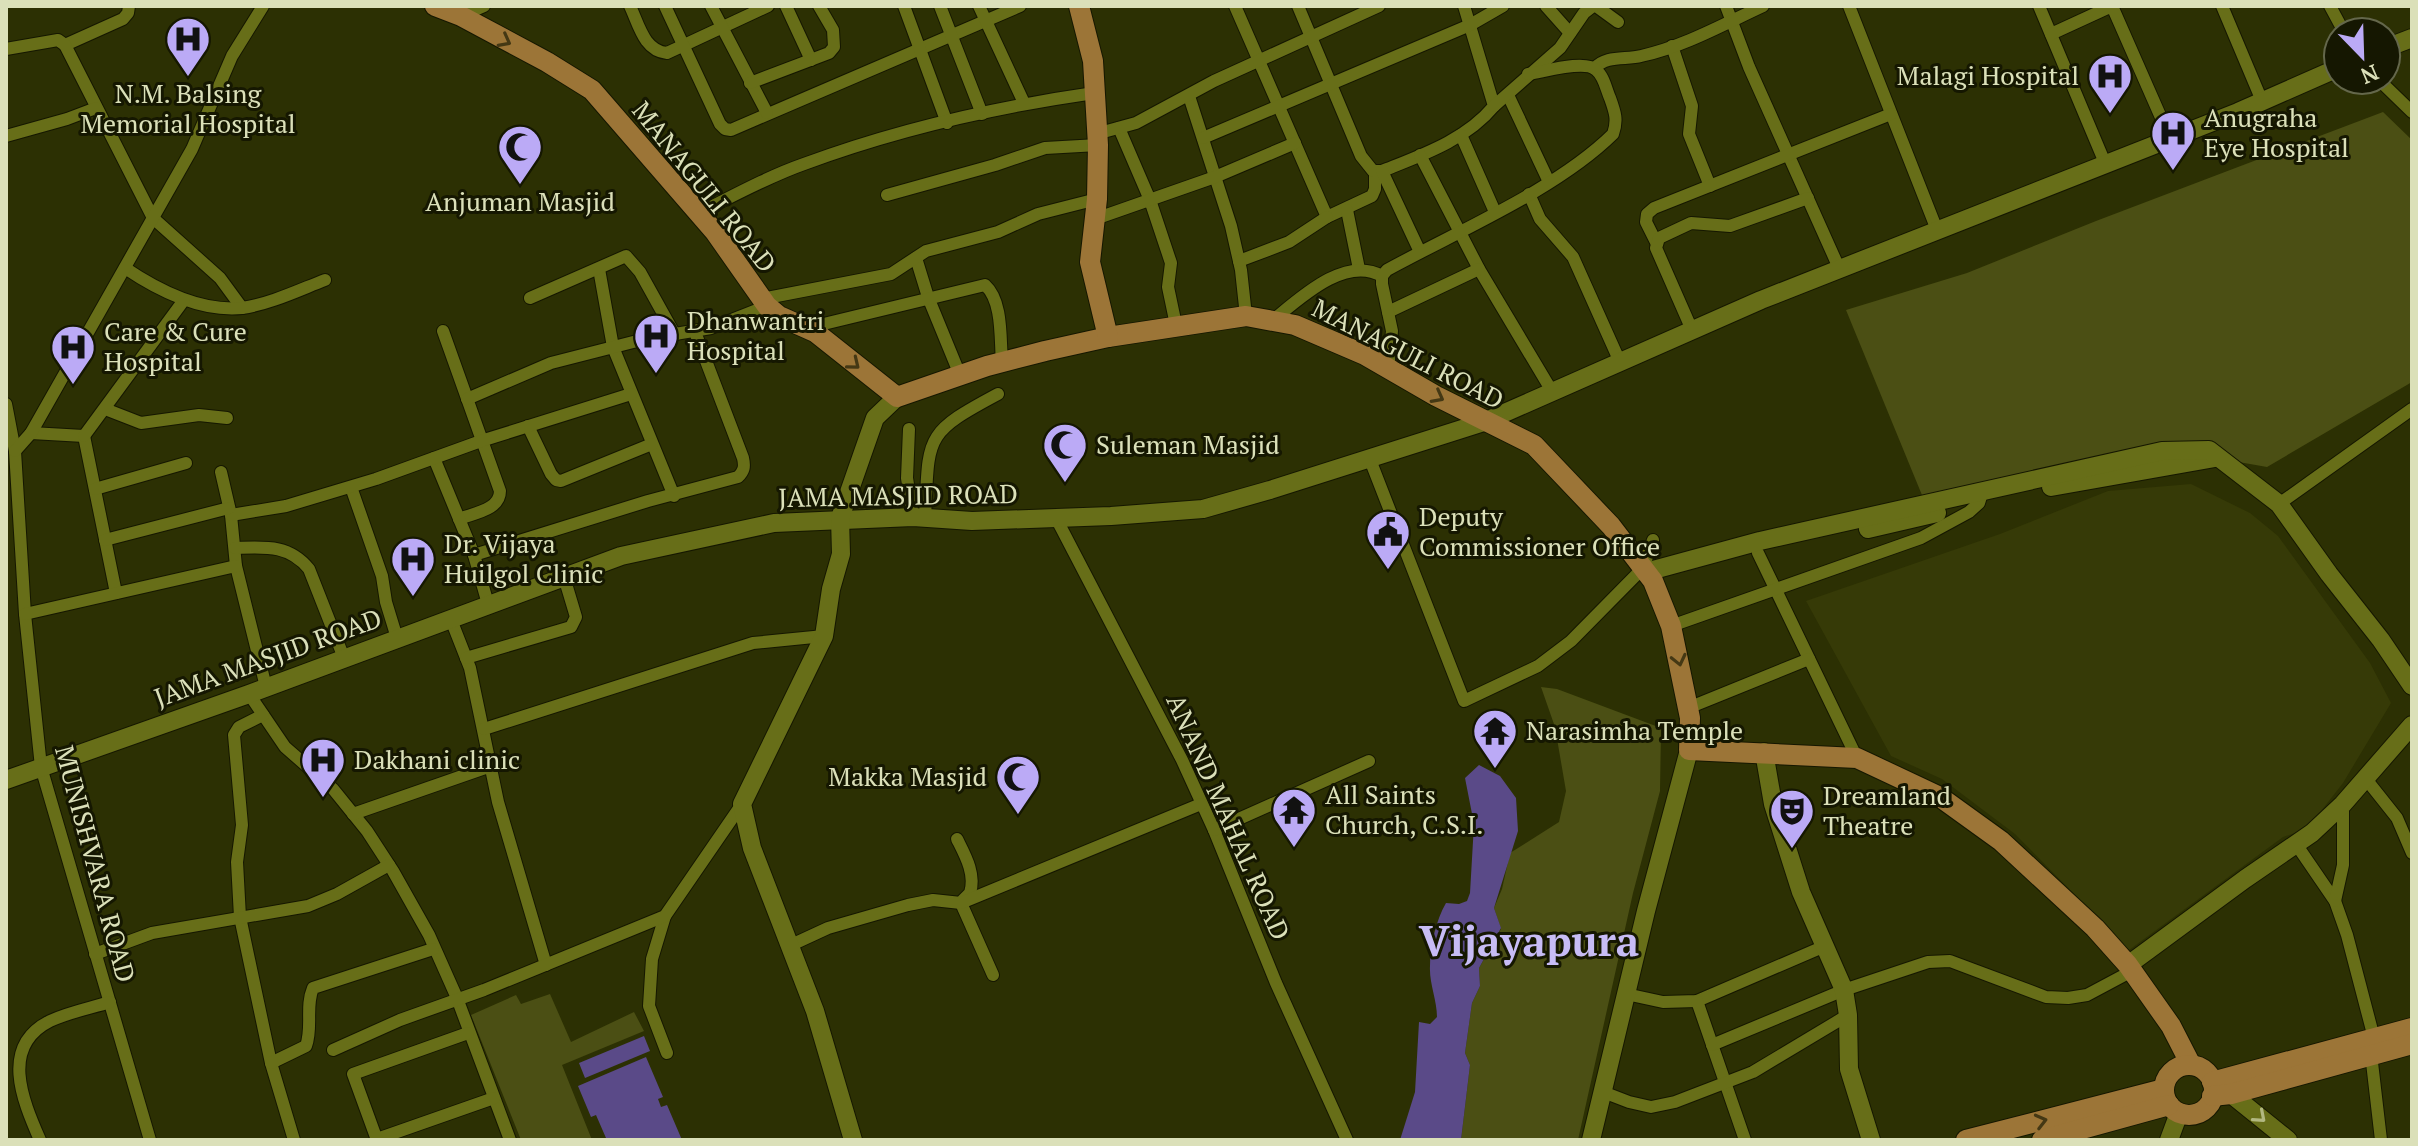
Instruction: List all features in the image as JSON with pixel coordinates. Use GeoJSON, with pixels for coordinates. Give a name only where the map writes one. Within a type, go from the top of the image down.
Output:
{"type":"FeatureCollection","features":[{"type":"Feature","properties":{"kind":"main road","name":"MANAGULI ROAD"},"geometry":{"type":"LineString","coordinates":[[435,6],[461,16],[592,90],[699,213],[764,303],[779,316],[815,332],[897,397],[1002,362],[1108,337],[1246,316],[1295,325],[1365,355],[1484,422],[1534,445],[1611,526],[1647,574],[1671,626],[1688,708],[1689,750]]}},
{"type":"Feature","properties":{"kind":"main road"},"geometry":{"type":"LineString","coordinates":[[1079,6],[1091,46],[1097,139],[1096,209],[1090,262],[1108,337]]}},
{"type":"Feature","properties":{"kind":"main road"},"geometry":{"type":"LineString","coordinates":[[1689,750],[1857,758],[1940,797],[2001,841],[2095,928],[2130,968],[2171,1026],[2191,1065],[2207,1074],[2219,1091]]}},
{"type":"Feature","properties":{"kind":"main road"},"geometry":{"type":"LineString","coordinates":[[1966,1140],[2171,1103],[2200,1112],[2219,1091],[2372,1046],[2412,1028]]}},
{"type":"Feature","properties":{"kind":"main road"},"geometry":{"type":"LineString","coordinates":[[2372,1046],[2412,1044]]}},
{"type":"Feature","properties":{"kind":"main road"},"geometry":{"type":"LineString","coordinates":[[2171,1103],[2166,1080],[2172,1072],[2191,1065]]}},
{"type":"Feature","properties":{"kind":"main road"},"geometry":{"type":"LineString","coordinates":[[2042,1140],[2114,1131],[2171,1103]]}},
{"type":"Feature","properties":{"kind":"street"},"geometry":{"type":"LineString","coordinates":[[65,45],[123,19],[129,6]]}},
{"type":"Feature","properties":{"kind":"street"},"geometry":{"type":"LineString","coordinates":[[15,451],[31,433],[192,149],[232,56],[263,6]]}},
{"type":"Feature","properties":{"kind":"street"},"geometry":{"type":"LineString","coordinates":[[461,16],[484,6]]}},
{"type":"Feature","properties":{"kind":"street"},"geometry":{"type":"LineString","coordinates":[[630,6],[647,43],[653,50],[667,53],[768,6]]}},
{"type":"Feature","properties":{"kind":"street"},"geometry":{"type":"LineString","coordinates":[[665,6],[720,124],[731,130],[1020,6]]}},
{"type":"Feature","properties":{"kind":"street"},"geometry":{"type":"LineString","coordinates":[[711,6],[767,113]]}},
{"type":"Feature","properties":{"kind":"street"},"geometry":{"type":"LineString","coordinates":[[786,6],[811,60]]}},
{"type":"Feature","properties":{"kind":"street"},"geometry":{"type":"LineString","coordinates":[[750,83],[829,53],[835,39],[819,6]]}},
{"type":"Feature","properties":{"kind":"street"},"geometry":{"type":"LineString","coordinates":[[904,6],[947,123]]}},
{"type":"Feature","properties":{"kind":"street"},"geometry":{"type":"LineString","coordinates":[[940,6],[982,114]]}},
{"type":"Feature","properties":{"kind":"street"},"geometry":{"type":"LineString","coordinates":[[979,6],[1024,103]]}},
{"type":"Feature","properties":{"kind":"street"},"geometry":{"type":"LineString","coordinates":[[1235,6],[1327,217]]}},
{"type":"Feature","properties":{"kind":"street"},"geometry":{"type":"LineString","coordinates":[[1298,6],[1361,156],[1367,166],[1379,171],[1420,252]]}},
{"type":"Feature","properties":{"kind":"street"},"geometry":{"type":"LineString","coordinates":[[887,195],[1045,148],[1097,139],[1136,123],[1214,81],[1311,35],[1379,6]]}},
{"type":"Feature","properties":{"kind":"street"},"geometry":{"type":"LineString","coordinates":[[1464,6],[1494,106]]}},
{"type":"Feature","properties":{"kind":"street"},"geometry":{"type":"LineString","coordinates":[[1203,138],[1470,25],[1503,6]]}},
{"type":"Feature","properties":{"kind":"street"},"geometry":{"type":"LineString","coordinates":[[1546,6],[1570,33]]}},
{"type":"Feature","properties":{"kind":"street"},"geometry":{"type":"LineString","coordinates":[[1379,171],[1461,135],[1482,120],[1528,74],[1560,48],[1584,13],[1594,6],[1618,22]]}},
{"type":"Feature","properties":{"kind":"street"},"geometry":{"type":"LineString","coordinates":[[1726,6],[1749,67],[1839,268]]}},
{"type":"Feature","properties":{"kind":"street"},"geometry":{"type":"LineString","coordinates":[[1595,68],[1600,62],[1610,59],[1631,58],[1672,46],[1763,6]]}},
{"type":"Feature","properties":{"kind":"street"},"geometry":{"type":"LineString","coordinates":[[1849,6],[1937,230]]}},
{"type":"Feature","properties":{"kind":"street"},"geometry":{"type":"LineString","coordinates":[[2039,6],[2105,163]]}},
{"type":"Feature","properties":{"kind":"street"},"geometry":{"type":"LineString","coordinates":[[2051,34],[2112,6],[2170,138]]}},
{"type":"Feature","properties":{"kind":"street"},"geometry":{"type":"LineString","coordinates":[[2222,6],[2262,101]]}},
{"type":"Feature","properties":{"kind":"street"},"geometry":{"type":"LineString","coordinates":[[6,49],[58,40],[65,45],[153,218],[220,278],[242,308]]}},
{"type":"Feature","properties":{"kind":"street"},"geometry":{"type":"LineString","coordinates":[[1672,46],[1692,106],[1689,134],[1710,186]]}},
{"type":"Feature","properties":{"kind":"street"},"geometry":{"type":"LineString","coordinates":[[1388,369],[1392,331],[1382,276],[1387,270],[1549,182],[1613,134],[1617,123],[1616,113],[1595,68],[1582,65],[1528,74]]}},
{"type":"Feature","properties":{"kind":"street","name":"JAMA MASJID ROAD"},"geometry":{"type":"LineString","coordinates":[[6,780],[621,556],[774,523],[919,517],[972,521],[1203,509],[1270,490],[1484,422],[1839,268],[2322,75]]}},
{"type":"Feature","properties":{"kind":"street"},"geometry":{"type":"LineString","coordinates":[[2401,102],[2412,92]]}},
{"type":"Feature","properties":{"kind":"street"},"geometry":{"type":"LineString","coordinates":[[699,213],[804,164],[1024,103],[1094,93]]}},
{"type":"Feature","properties":{"kind":"street"},"geometry":{"type":"LineString","coordinates":[[1508,95],[1549,182]]}},
{"type":"Feature","properties":{"kind":"street"},"geometry":{"type":"LineString","coordinates":[[1189,96],[1239,261],[1246,316]]}},
{"type":"Feature","properties":{"kind":"street"},"geometry":{"type":"LineString","coordinates":[[2395,96],[2412,112]]}},
{"type":"Feature","properties":{"kind":"street"},"geometry":{"type":"LineString","coordinates":[[6,136],[96,108]]}},
{"type":"Feature","properties":{"kind":"street"},"geometry":{"type":"LineString","coordinates":[[1692,330],[1646,222],[1647,214],[1654,208],[1891,114]]}},
{"type":"Feature","properties":{"kind":"street"},"geometry":{"type":"LineString","coordinates":[[1119,128],[1150,200],[1171,263],[1168,287],[1176,325]]}},
{"type":"Feature","properties":{"kind":"street"},"geometry":{"type":"LineString","coordinates":[[1461,135],[1495,212]]}},
{"type":"Feature","properties":{"kind":"street"},"geometry":{"type":"LineString","coordinates":[[467,399],[551,363],[711,328],[764,303],[891,274],[942,246],[998,232],[1038,214],[1150,200],[1295,143]]}},
{"type":"Feature","properties":{"kind":"street"},"geometry":{"type":"LineString","coordinates":[[1420,155],[1479,269],[1553,393]]}},
{"type":"Feature","properties":{"kind":"street"},"geometry":{"type":"LineString","coordinates":[[1239,261],[1289,242],[1327,217],[1372,196],[1379,171]]}},
{"type":"Feature","properties":{"kind":"street"},"geometry":{"type":"LineString","coordinates":[[1529,194],[1540,219],[1573,257],[1620,362]]}},
{"type":"Feature","properties":{"kind":"street"},"geometry":{"type":"LineString","coordinates":[[1656,242],[1691,223],[1730,226],[1808,198]]}},
{"type":"Feature","properties":{"kind":"street"},"geometry":{"type":"LineString","coordinates":[[1347,210],[1359,269]]}},
{"type":"Feature","properties":{"kind":"street"},"geometry":{"type":"LineString","coordinates":[[530,298],[626,256],[640,272],[675,335]]}},
{"type":"Feature","properties":{"kind":"street"},"geometry":{"type":"LineString","coordinates":[[916,258],[928,297],[960,375]]}},
{"type":"Feature","properties":{"kind":"street"},"geometry":{"type":"LineString","coordinates":[[125,268],[147,283],[184,300],[221,308],[261,304],[325,280]]}},
{"type":"Feature","properties":{"kind":"street"},"geometry":{"type":"LineString","coordinates":[[599,269],[613,347],[674,496]]}},
{"type":"Feature","properties":{"kind":"street"},"geometry":{"type":"LineString","coordinates":[[1388,312],[1479,269]]}},
{"type":"Feature","properties":{"kind":"street"},"geometry":{"type":"LineString","coordinates":[[1272,321],[1321,285],[1347,271],[1372,270],[1382,276]]}},
{"type":"Feature","properties":{"kind":"street"},"geometry":{"type":"LineString","coordinates":[[806,329],[978,285],[990,288],[998,317],[1002,362]]}},
{"type":"Feature","properties":{"kind":"street"},"geometry":{"type":"LineString","coordinates":[[116,593],[84,436],[184,300]]}},
{"type":"Feature","properties":{"kind":"street"},"geometry":{"type":"LineString","coordinates":[[443,331],[500,491],[496,504],[459,519]]}},
{"type":"Feature","properties":{"kind":"street"},"geometry":{"type":"LineString","coordinates":[[474,555],[648,501],[738,477],[745,467],[695,332]]}},
{"type":"Feature","properties":{"kind":"street"},"geometry":{"type":"LineString","coordinates":[[105,540],[230,511],[286,506],[631,394]]}},
{"type":"Feature","properties":{"kind":"street"},"geometry":{"type":"LineString","coordinates":[[919,517],[930,446],[937,433],[958,416],[998,394]]}},
{"type":"Feature","properties":{"kind":"street"},"geometry":{"type":"LineString","coordinates":[[667,1053],[649,1006],[652,959],[665,916],[742,804],[824,636],[831,589],[841,554],[840,518],[875,418],[897,397]]}},
{"type":"Feature","properties":{"kind":"street","name":"MUNISHVARA ROAD"},"geometry":{"type":"LineString","coordinates":[[6,404],[8,434],[15,451],[25,614],[41,767],[150,1140]]}},
{"type":"Feature","properties":{"kind":"street"},"geometry":{"type":"LineString","coordinates":[[105,409],[141,423],[199,415],[227,418]]}},
{"type":"Feature","properties":{"kind":"street"},"geometry":{"type":"LineString","coordinates":[[2279,504],[2412,409]]}},
{"type":"Feature","properties":{"kind":"street"},"geometry":{"type":"LineString","coordinates":[[528,426],[551,474],[561,481],[652,444]]}},
{"type":"Feature","properties":{"kind":"street"},"geometry":{"type":"LineString","coordinates":[[909,429],[907,478],[919,517]]}},
{"type":"Feature","properties":{"kind":"street"},"geometry":{"type":"LineString","coordinates":[[31,433],[84,436]]}},
{"type":"Feature","properties":{"kind":"street"},"geometry":{"type":"LineString","coordinates":[[1647,574],[1758,553],[2162,451],[2209,450],[2279,504],[2411,680]]}},
{"type":"Feature","properties":{"kind":"street"},"geometry":{"type":"LineString","coordinates":[[1369,457],[1464,701],[1538,666],[1647,574],[1760,541],[1981,496]]}},
{"type":"Feature","properties":{"kind":"street"},"geometry":{"type":"LineString","coordinates":[[434,458],[474,555],[488,604]]}},
{"type":"Feature","properties":{"kind":"street"},"geometry":{"type":"LineString","coordinates":[[95,489],[186,463]]}},
{"type":"Feature","properties":{"kind":"street"},"geometry":{"type":"LineString","coordinates":[[221,472],[263,715],[285,747],[333,789],[389,865],[429,935],[457,998],[510,1140]]}},
{"type":"Feature","properties":{"kind":"street"},"geometry":{"type":"LineString","coordinates":[[351,487],[382,576],[397,638]]}},
{"type":"Feature","properties":{"kind":"street"},"geometry":{"type":"LineString","coordinates":[[1671,626],[1921,538],[1969,512],[1981,496]]}},
{"type":"Feature","properties":{"kind":"street","name":"ANAND MAHAL ROAD"},"geometry":{"type":"LineString","coordinates":[[1056,518],[1182,760],[1276,983],[1347,1140]]}},
{"type":"Feature","properties":{"kind":"street"},"geometry":{"type":"LineString","coordinates":[[1647,574],[1653,540]]}},
{"type":"Feature","properties":{"kind":"street"},"geometry":{"type":"LineString","coordinates":[[235,548],[276,547],[302,560],[309,569],[344,658]]}},
{"type":"Feature","properties":{"kind":"street"},"geometry":{"type":"LineString","coordinates":[[1758,553],[1857,758]]}},
{"type":"Feature","properties":{"kind":"street"},"geometry":{"type":"LineString","coordinates":[[25,614],[236,566]]}},
{"type":"Feature","properties":{"kind":"street"},"geometry":{"type":"LineString","coordinates":[[466,658],[571,627],[576,617],[564,577]]}},
{"type":"Feature","properties":{"kind":"street"},"geometry":{"type":"LineString","coordinates":[[450,617],[466,658],[498,802],[546,965]]}},
{"type":"Feature","properties":{"kind":"street"},"geometry":{"type":"LineString","coordinates":[[484,729],[753,643],[824,636]]}},
{"type":"Feature","properties":{"kind":"street"},"geometry":{"type":"LineString","coordinates":[[1688,708],[1809,659]]}},
{"type":"Feature","properties":{"kind":"street"},"geometry":{"type":"LineString","coordinates":[[263,715],[239,727],[234,735],[242,825],[237,862],[240,917],[271,1063],[294,1140]]}},
{"type":"Feature","properties":{"kind":"street"},"geometry":{"type":"LineString","coordinates":[[1712,1045],[1844,990],[1940,960],[2046,997],[2087,995],[2130,968],[2296,844],[2343,804],[2412,725]]}},
{"type":"Feature","properties":{"kind":"street"},"geometry":{"type":"LineString","coordinates":[[1591,1140],[1646,911],[1689,750]]}},
{"type":"Feature","properties":{"kind":"street"},"geometry":{"type":"LineString","coordinates":[[1764,752],[1773,804],[1801,892],[1844,990],[1848,1015],[1849,1069],[1871,1140]]}},
{"type":"Feature","properties":{"kind":"street"},"geometry":{"type":"LineString","coordinates":[[1214,830],[1369,761]]}},
{"type":"Feature","properties":{"kind":"street"},"geometry":{"type":"LineString","coordinates":[[353,814],[491,766]]}},
{"type":"Feature","properties":{"kind":"street"},"geometry":{"type":"LineString","coordinates":[[2366,779],[2397,818],[2412,853]]}},
{"type":"Feature","properties":{"kind":"street"},"geometry":{"type":"LineString","coordinates":[[742,804],[752,848],[815,1011],[853,1140]]}},
{"type":"Feature","properties":{"kind":"street"},"geometry":{"type":"LineString","coordinates":[[789,946],[828,928],[908,905],[933,900],[961,903],[1201,804]]}},
{"type":"Feature","properties":{"kind":"street"},"geometry":{"type":"LineString","coordinates":[[2335,901],[2343,865],[2343,804]]}},
{"type":"Feature","properties":{"kind":"street"},"geometry":{"type":"LineString","coordinates":[[957,839],[968,861],[972,886],[961,903]]}},
{"type":"Feature","properties":{"kind":"street"},"geometry":{"type":"LineString","coordinates":[[2296,844],[2335,901],[2347,935],[2372,1046],[2381,1140]]}},
{"type":"Feature","properties":{"kind":"street"},"geometry":{"type":"LineString","coordinates":[[95,954],[152,933],[308,906],[389,865]]}},
{"type":"Feature","properties":{"kind":"street"},"geometry":{"type":"LineString","coordinates":[[961,903],[993,975]]}},
{"type":"Feature","properties":{"kind":"street"},"geometry":{"type":"LineString","coordinates":[[333,1050],[665,916]]}},
{"type":"Feature","properties":{"kind":"street"},"geometry":{"type":"LineString","coordinates":[[1626,994],[1663,1002],[1697,1001],[1825,946]]}},
{"type":"Feature","properties":{"kind":"street"},"geometry":{"type":"LineString","coordinates":[[271,1063],[306,1046],[308,999],[313,988],[433,949]]}},
{"type":"Feature","properties":{"kind":"street"},"geometry":{"type":"LineString","coordinates":[[1697,1001],[1745,1140]]}},
{"type":"Feature","properties":{"kind":"street"},"geometry":{"type":"LineString","coordinates":[[40,1140],[28,1112],[16,1066],[17,1056],[33,1032],[50,1021],[110,1002]]}},
{"type":"Feature","properties":{"kind":"street"},"geometry":{"type":"LineString","coordinates":[[1603,1092],[1651,1107],[1675,1102],[1753,1072],[1848,1015]]}},
{"type":"Feature","properties":{"kind":"street"},"geometry":{"type":"LineString","coordinates":[[468,1033],[353,1074],[377,1139],[494,1098]]}},
{"type":"Feature","properties":{"kind":"street"},"geometry":{"type":"LineString","coordinates":[[2219,1091],[2288,1140]]}},
{"type":"Feature","properties":{"kind":"street"},"geometry":{"type":"LineString","coordinates":[[2169,1140],[2171,1103]]}},
{"type":"Feature","properties":{"kind":"shaded area"},"geometry":{"type":"Polygon","coordinates":[[[2383,112],[2412,140],[2412,382],[2267,467],[2199,455],[1924,500],[1846,310],[1967,273],[2383,112]]]}},
{"type":"Feature","properties":{"kind":"shaded area"},"geometry":{"type":"Polygon","coordinates":[[[2191,484],[2250,513],[2278,536],[2370,663],[2391,703],[2343,783],[2307,829],[2283,837],[2129,950],[2015,834],[1942,779],[1891,756],[1806,601],[2000,534],[2108,491],[2191,484]]]}},
{"type":"Feature","properties":{"kind":"shaded area"},"geometry":{"type":"Polygon","coordinates":[[[1541,687],[1557,689],[1661,728],[1660,791],[1633,893],[1578,1140],[1461,1140],[1470,1065],[1465,1053],[1472,1003],[1480,986],[1479,968],[1501,929],[1494,908],[1510,853],[1559,822],[1566,791],[1555,727],[1541,687]]]}},
{"type":"Feature","properties":{"kind":"shaded area"},"geometry":{"type":"Polygon","coordinates":[[[1479,765],[1500,776],[1516,798],[1518,831],[1494,908],[1501,928],[1479,968],[1480,986],[1472,1003],[1465,1053],[1470,1065],[1461,1140],[1400,1140],[1415,1092],[1419,1022],[1430,1024],[1437,1017],[1430,972],[1437,925],[1446,903],[1467,901],[1470,893],[1474,824],[1465,778],[1479,765]]]}},
{"type":"Feature","properties":{"kind":"shaded area"},"geometry":{"type":"Polygon","coordinates":[[[550,994],[571,1042],[634,1012],[644,1031],[562,1065],[592,1140],[521,1140],[471,1015],[516,995],[521,1004],[550,994]]]}},
{"type":"Feature","properties":{"kind":"shaded area"},"geometry":{"type":"Polygon","coordinates":[[[644,1036],[650,1051],[585,1078],[579,1063],[644,1036]]]}},
{"type":"Feature","properties":{"kind":"shaded area"},"geometry":{"type":"Polygon","coordinates":[[[646,1057],[663,1097],[658,1099],[661,1107],[667,1105],[682,1140],[603,1140],[606,1138],[596,1115],[591,1117],[578,1086],[646,1057]]]}},
{"type":"Feature","properties":{"kind":"place","name":"N.M. Balsing Memorial Hospital"},"geometry":{"type":"Point","coordinates":[188,78]}},
{"type":"Feature","properties":{"kind":"place","name":"Malagi Hospital"},"geometry":{"type":"Point","coordinates":[2110,115]}},
{"type":"Feature","properties":{"kind":"place","name":"Anugraha Eye Hospital"},"geometry":{"type":"Point","coordinates":[2173,172]}},
{"type":"Feature","properties":{"kind":"place","name":"Anjuman Masjid"},"geometry":{"type":"Point","coordinates":[520,186]}},
{"type":"Feature","properties":{"kind":"place","name":"Dhanwantri Hospital"},"geometry":{"type":"Point","coordinates":[656,375]}},
{"type":"Feature","properties":{"kind":"place","name":"Care & Cure Hospital"},"geometry":{"type":"Point","coordinates":[73,386]}},
{"type":"Feature","properties":{"kind":"place","name":"Suleman Masjid"},"geometry":{"type":"Point","coordinates":[1065,484]}},
{"type":"Feature","properties":{"kind":"place","name":"Deputy Commissioner Office"},"geometry":{"type":"Point","coordinates":[1388,571]}},
{"type":"Feature","properties":{"kind":"place","name":"Dr. Vijaya Huilgol Clinic"},"geometry":{"type":"Point","coordinates":[413,598]}},
{"type":"Feature","properties":{"kind":"place","name":"Narasimha Temple"},"geometry":{"type":"Point","coordinates":[1495,770]}},
{"type":"Feature","properties":{"kind":"place","name":"Dakhani clinic"},"geometry":{"type":"Point","coordinates":[323,799]}},
{"type":"Feature","properties":{"kind":"place","name":"Makka Masjid"},"geometry":{"type":"Point","coordinates":[1018,816]}},
{"type":"Feature","properties":{"kind":"place","name":"All Saints Church, C.S.I."},"geometry":{"type":"Point","coordinates":[1294,849]}},
{"type":"Feature","properties":{"kind":"place","name":"Dreamland Theatre"},"geometry":{"type":"Point","coordinates":[1792,850]}},
{"type":"Feature","properties":{"kind":"district","name":"Vijayapura"},"geometry":{"type":"Point","coordinates":[1529,941]}}]}
